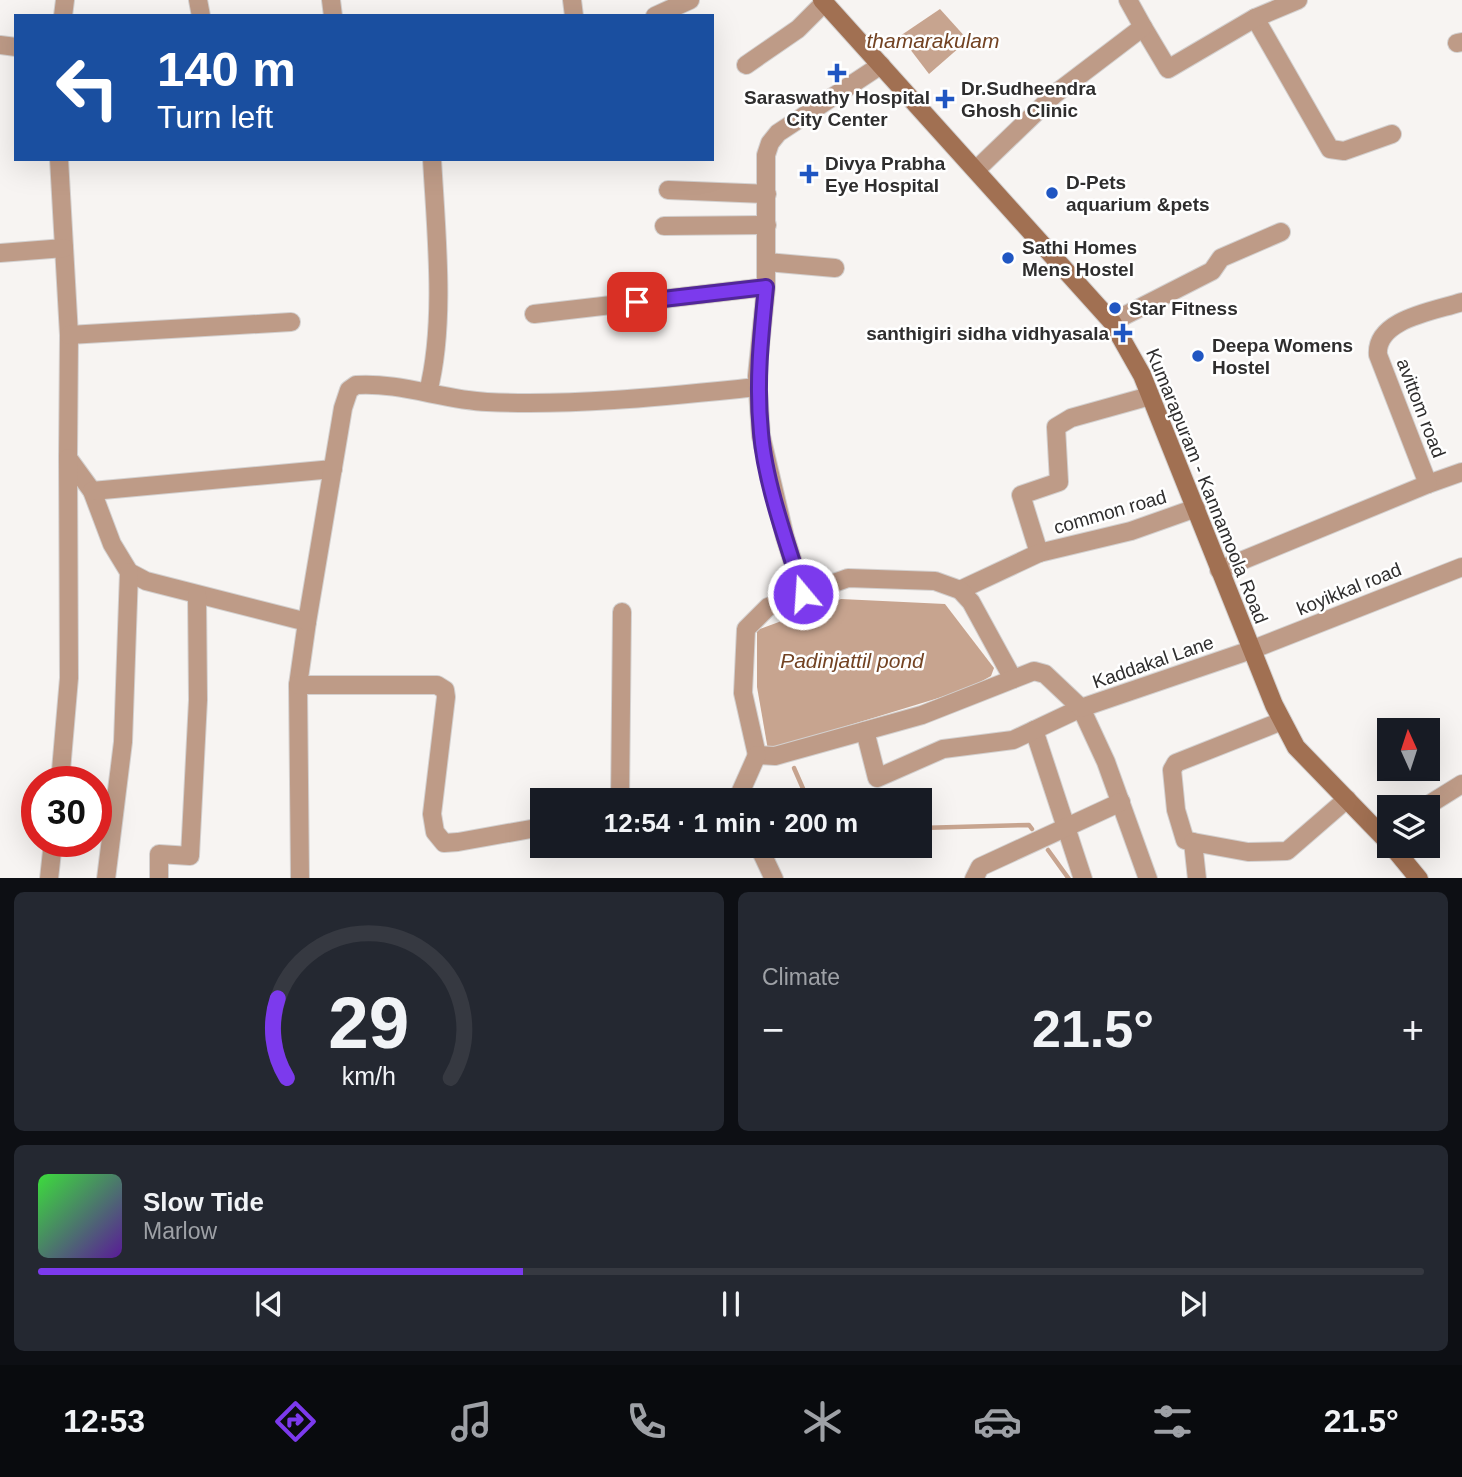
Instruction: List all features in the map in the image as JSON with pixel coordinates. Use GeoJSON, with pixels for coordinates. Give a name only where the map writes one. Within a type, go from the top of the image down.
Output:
{"type":"FeatureCollection","features":[{"type":"Feature","properties":{"kind":"main road","name":"Kumarapuram - Kannamoola Road"},"geometry":{"type":"LineString","coordinates":[[824,1],[1112,322],[1150,396],[1282,721],[1296,747],[1377,828]]}},
{"type":"Feature","properties":{"kind":"main road","name":"Kumarapuram - Kannamoola Road"},"geometry":{"type":"LineString","coordinates":[[1403,858],[1419,878]]}},
{"type":"Feature","properties":{"kind":"street"},"geometry":{"type":"LineString","coordinates":[[660,14],[690,0]]}},
{"type":"Feature","properties":{"kind":"street"},"geometry":{"type":"LineString","coordinates":[[1128,0],[1168,69],[1255,18],[1298,0]]}},
{"type":"Feature","properties":{"kind":"street"},"geometry":{"type":"LineString","coordinates":[[746,65],[798,29],[824,1]]}},
{"type":"Feature","properties":{"kind":"street"},"geometry":{"type":"LineString","coordinates":[[1255,18],[1330,149],[1339,152],[1392,134]]}},
{"type":"Feature","properties":{"kind":"street"},"geometry":{"type":"LineString","coordinates":[[976,170],[1055,94],[1143,27]]}},
{"type":"Feature","properties":{"kind":"street"},"geometry":{"type":"LineString","coordinates":[[803,594],[785,537],[761,436],[758,387],[766,287],[766,155],[778,133],[881,65]]}},
{"type":"Feature","properties":{"kind":"street"},"geometry":{"type":"LineString","coordinates":[[59,161],[69,335],[69,678],[61,766]]}},
{"type":"Feature","properties":{"kind":"street"},"geometry":{"type":"LineString","coordinates":[[428,392],[435,359],[437,240],[432,161]]}},
{"type":"Feature","properties":{"kind":"street"},"geometry":{"type":"LineString","coordinates":[[667,190],[767,194]]}},
{"type":"Feature","properties":{"kind":"street"},"geometry":{"type":"LineString","coordinates":[[664,226],[767,225]]}},
{"type":"Feature","properties":{"kind":"street"},"geometry":{"type":"LineString","coordinates":[[1112,322],[1212,271],[1221,258],[1281,232]]}},
{"type":"Feature","properties":{"kind":"street"},"geometry":{"type":"LineString","coordinates":[[0,253],[64,248]]}},
{"type":"Feature","properties":{"kind":"street"},"geometry":{"type":"LineString","coordinates":[[766,262],[835,268]]}},
{"type":"Feature","properties":{"kind":"street"},"geometry":{"type":"LineString","coordinates":[[534,314],[766,287]]}},
{"type":"Feature","properties":{"kind":"street","name":"avittom road"},"geometry":{"type":"LineString","coordinates":[[1219,570],[1429,484],[1378,355],[1377,345],[1390,328],[1462,302]]}},
{"type":"Feature","properties":{"kind":"street"},"geometry":{"type":"LineString","coordinates":[[69,335],[291,322]]}},
{"type":"Feature","properties":{"kind":"street"},"geometry":{"type":"LineString","coordinates":[[300,878],[298,685],[333,468],[349,390],[356,385],[369,384],[484,402],[589,403],[758,387]]}},
{"type":"Feature","properties":{"kind":"street","name":"common road"},"geometry":{"type":"LineString","coordinates":[[1150,396],[1071,418],[1056,427],[1059,482],[1021,495],[1039,553],[1131,531],[1196,508]]}},
{"type":"Feature","properties":{"kind":"street"},"geometry":{"type":"LineString","coordinates":[[68,458],[92,491],[112,544],[129,572],[123,742],[106,878]]}},
{"type":"Feature","properties":{"kind":"street"},"geometry":{"type":"LineString","coordinates":[[92,491],[333,468]]}},
{"type":"Feature","properties":{"kind":"street"},"geometry":{"type":"LineString","coordinates":[[1429,484],[1462,472]]}},
{"type":"Feature","properties":{"kind":"street"},"geometry":{"type":"LineString","coordinates":[[960,590],[1039,553]]}},
{"type":"Feature","properties":{"kind":"street","name":"koyikkal road"},"geometry":{"type":"LineString","coordinates":[[1251,650],[1462,567]]}},
{"type":"Feature","properties":{"kind":"street"},"geometry":{"type":"LineString","coordinates":[[129,572],[197,594],[307,622]]}},
{"type":"Feature","properties":{"kind":"street"},"geometry":{"type":"LineString","coordinates":[[738,788],[757,755],[743,692],[746,629],[768,607],[848,578],[935,581],[960,590],[971,602],[1013,679]]}},
{"type":"Feature","properties":{"kind":"street"},"geometry":{"type":"LineString","coordinates":[[159,878],[159,854],[190,856],[198,700],[197,594]]}},
{"type":"Feature","properties":{"kind":"street"},"geometry":{"type":"LineString","coordinates":[[620,788],[622,612]]}},
{"type":"Feature","properties":{"kind":"street","name":"Kaddakal Lane"},"geometry":{"type":"LineString","coordinates":[[757,755],[775,756],[922,715],[1034,671],[1045,674],[1081,708],[1251,650]]}},
{"type":"Feature","properties":{"kind":"street"},"geometry":{"type":"LineString","coordinates":[[298,685],[437,685],[445,690],[446,697],[432,814],[435,832],[444,843],[530,829]]}},
{"type":"Feature","properties":{"kind":"street"},"geometry":{"type":"LineString","coordinates":[[865,731],[877,778],[943,749],[1013,740],[1081,708],[1121,802],[1148,878]]}},
{"type":"Feature","properties":{"kind":"street"},"geometry":{"type":"LineString","coordinates":[[1282,721],[1176,763],[1172,769],[1176,810],[1185,840],[1248,852],[1287,851],[1347,799]]}},
{"type":"Feature","properties":{"kind":"street"},"geometry":{"type":"LineString","coordinates":[[1034,730],[1083,878]]}},
{"type":"Feature","properties":{"kind":"street"},"geometry":{"type":"LineString","coordinates":[[1440,798],[1462,784]]}},
{"type":"Feature","properties":{"kind":"street"},"geometry":{"type":"LineString","coordinates":[[974,878],[980,867],[1121,802]]}},
{"type":"Feature","properties":{"kind":"street"},"geometry":{"type":"LineString","coordinates":[[1193,842],[1197,878]]}},
{"type":"Feature","properties":{"kind":"street"},"geometry":{"type":"LineString","coordinates":[[49,878],[51,857]]}},
{"type":"Feature","properties":{"kind":"street"},"geometry":{"type":"LineString","coordinates":[[764,858],[774,878]]}},
{"type":"Feature","properties":{"kind":"water","name":"thamarakulam"},"geometry":{"type":"Polygon","coordinates":[[[940,9],[968,40],[929,74],[900,36],[940,9]]]}},
{"type":"Feature","properties":{"kind":"water","name":"Padinjattil pond"},"geometry":{"type":"Polygon","coordinates":[[[841,599],[945,604],[994,668],[991,676],[968,689],[768,750],[757,687],[757,630],[841,599]]]}},
{"type":"Feature","properties":{"kind":"waterway"},"geometry":{"type":"LineString","coordinates":[[794,768],[803,788]]}},
{"type":"Feature","properties":{"kind":"waterway"},"geometry":{"type":"LineString","coordinates":[[932,828],[1029,825],[1032,829]]}},
{"type":"Feature","properties":{"kind":"waterway"},"geometry":{"type":"LineString","coordinates":[[1048,850],[1068,878]]}},
{"type":"Feature","properties":{"kind":"place","name":"Saraswathy Hospital City Center"},"geometry":{"type":"Point","coordinates":[837,73]}},
{"type":"Feature","properties":{"kind":"place","name":"Dr.Sudheendra Ghosh Clinic"},"geometry":{"type":"Point","coordinates":[945,99]}},
{"type":"Feature","properties":{"kind":"place","name":"Divya Prabha Eye Hospital"},"geometry":{"type":"Point","coordinates":[809,174]}},
{"type":"Feature","properties":{"kind":"place","name":"D-Pets aquarium &pets"},"geometry":{"type":"Point","coordinates":[1052,193]}},
{"type":"Feature","properties":{"kind":"place","name":"Sathi Homes Mens Hostel"},"geometry":{"type":"Point","coordinates":[1008,258]}},
{"type":"Feature","properties":{"kind":"place","name":"Star Fitness"},"geometry":{"type":"Point","coordinates":[1115,308]}},
{"type":"Feature","properties":{"kind":"place","name":"santhigiri sidha vidhyasala"},"geometry":{"type":"Point","coordinates":[1123,333]}},
{"type":"Feature","properties":{"kind":"place","name":"Deepa Womens Hostel"},"geometry":{"type":"Point","coordinates":[1198,356]}},
{"type":"Feature","properties":{"kind":"route"},"geometry":{"type":"LineString","coordinates":[[637,302],[766,287],[758,369],[761,436],[785,537],[803,594]]}}]}
